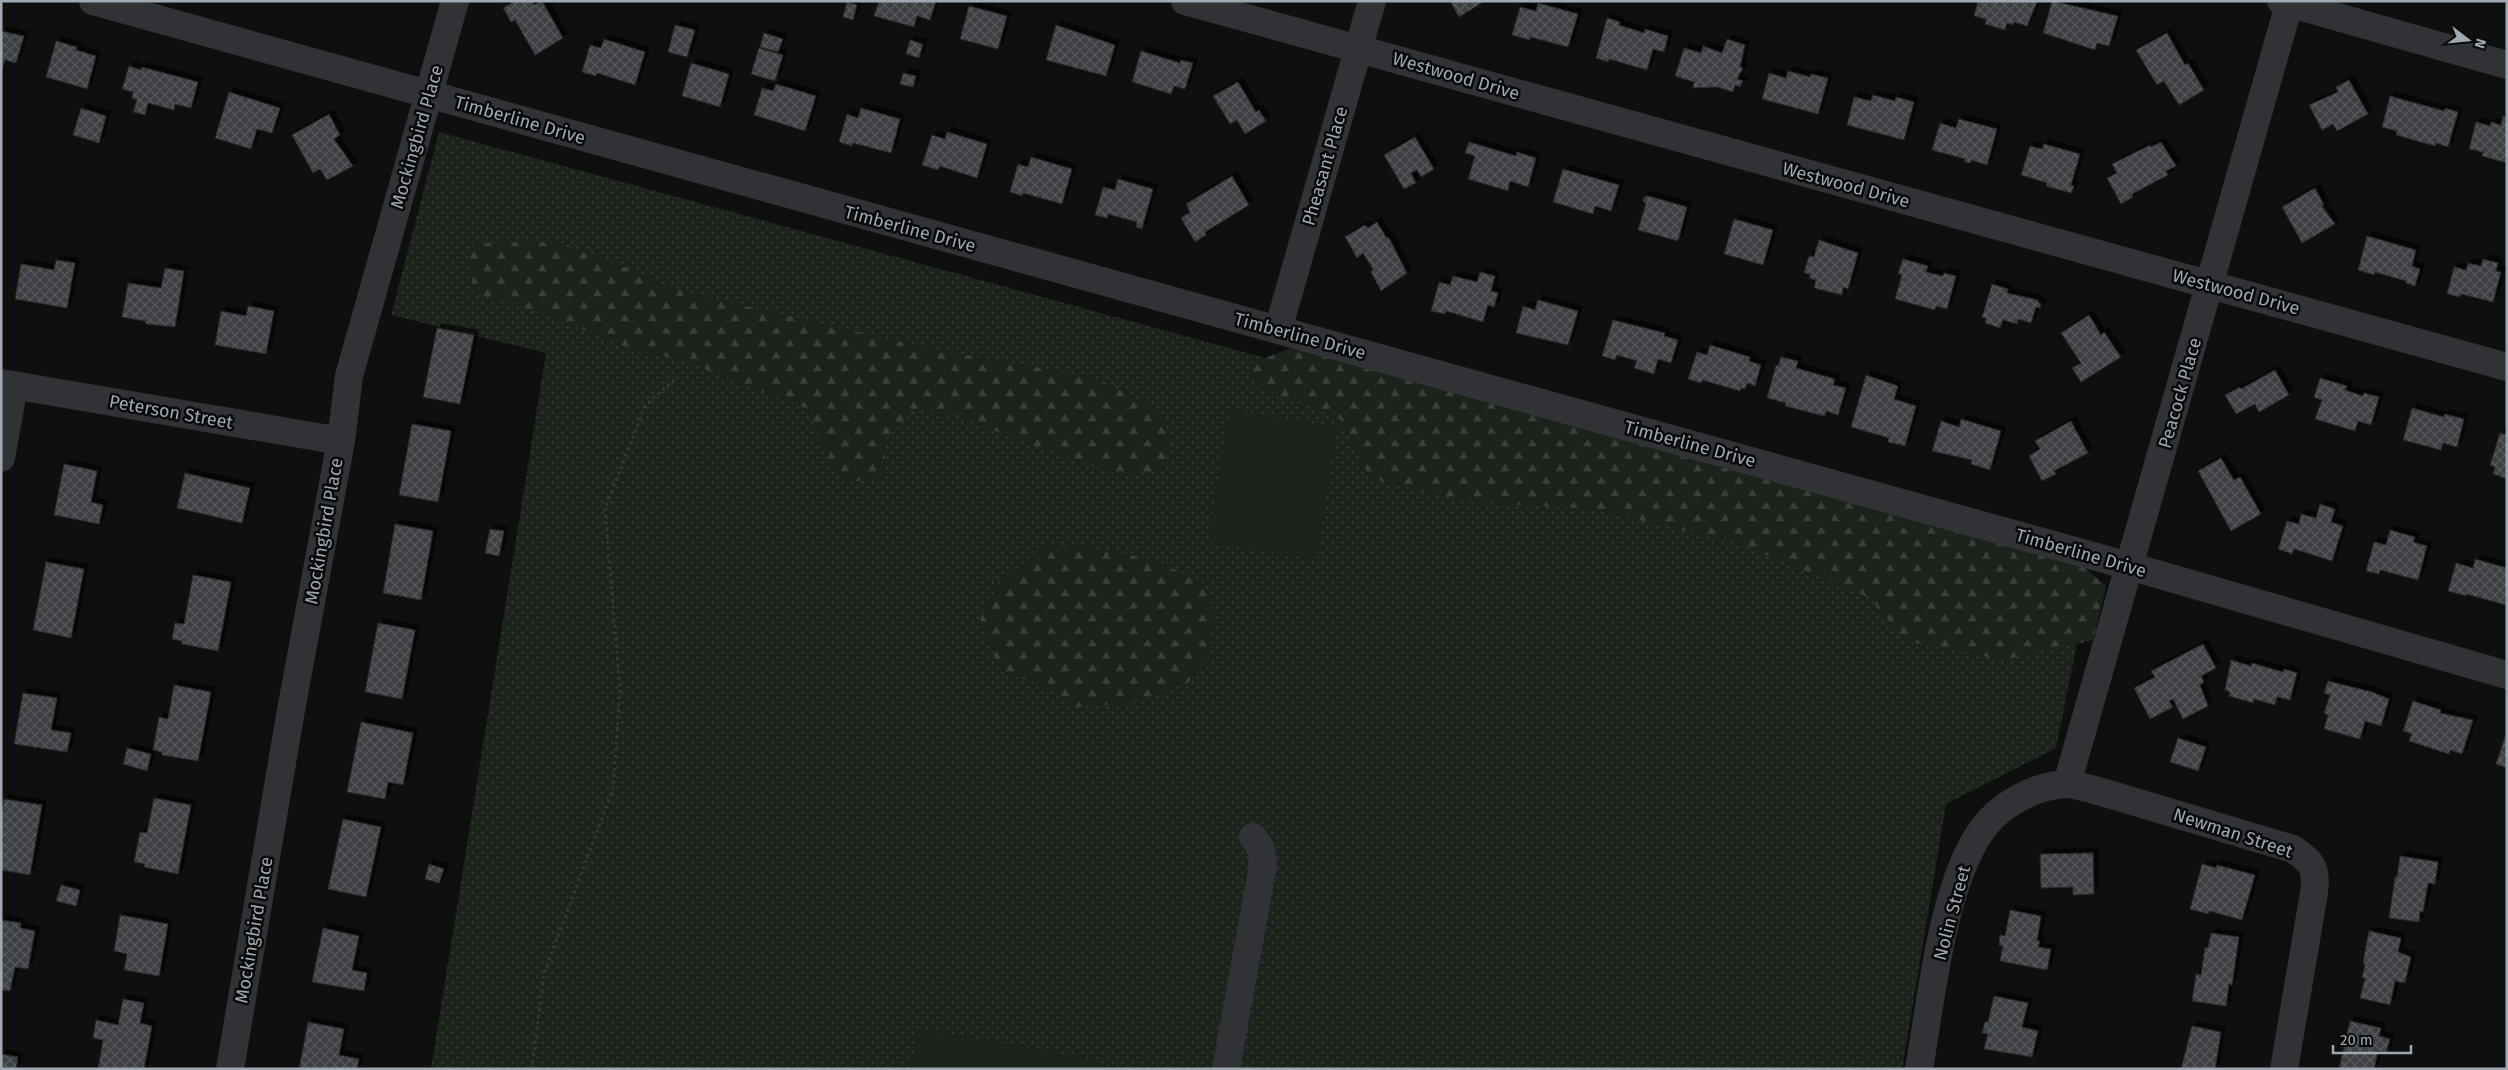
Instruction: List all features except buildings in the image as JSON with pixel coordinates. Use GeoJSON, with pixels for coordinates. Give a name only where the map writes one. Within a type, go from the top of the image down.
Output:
{"type":"FeatureCollection","features":[{"type":"Feature","properties":{"kind":"street","name":"Timberline Drive"},"geometry":{"type":"LineString","coordinates":[[92,1],[2129,566],[2507,675]]}},
{"type":"Feature","properties":{"kind":"street","name":"Mockingbird Place"},"geometry":{"type":"LineString","coordinates":[[230,1069],[291,710],[341,441],[348,376],[455,1]]}},
{"type":"Feature","properties":{"kind":"street","name":"Westwood Drive"},"geometry":{"type":"LineString","coordinates":[[1185,1],[1359,48],[1644,130],[2211,284],[2507,367]]}},
{"type":"Feature","properties":{"kind":"street","name":"Pheasant Place"},"geometry":{"type":"LineString","coordinates":[[1278,330],[1372,1]]}},
{"type":"Feature","properties":{"kind":"street"},"geometry":{"type":"LineString","coordinates":[[2287,2],[2507,65]]}},
{"type":"Feature","properties":{"kind":"street","name":"Peacock Place"},"geometry":{"type":"LineString","coordinates":[[2067,784],[2211,284],[2287,2]]}},
{"type":"Feature","properties":{"kind":"street"},"geometry":{"type":"LineString","coordinates":[[1,458],[7,384]]}},
{"type":"Feature","properties":{"kind":"street","name":"Peterson Street"},"geometry":{"type":"LineString","coordinates":[[7,384],[341,441]]}},
{"type":"Feature","properties":{"kind":"street","name":"Nolin Street"},"geometry":{"type":"LineString","coordinates":[[1919,1069],[1944,931],[1961,870],[1981,831],[2004,808],[2017,799],[2046,787],[2067,784]]}},
{"type":"Feature","properties":{"kind":"street","name":"Newman Street"},"geometry":{"type":"LineString","coordinates":[[2067,784],[2095,790],[2293,849],[2307,858],[2314,871],[2315,880],[2284,1069]]}},
{"type":"Feature","properties":{"kind":"street"},"geometry":{"type":"LineString","coordinates":[[1226,1069],[1263,865],[1262,849],[1253,837]]}},
{"type":"Feature","properties":{"kind":"path"},"geometry":{"type":"LineString","coordinates":[[532,1069],[544,973],[613,790],[620,690],[605,509],[645,406],[675,379]]}},
{"type":"Feature","properties":{"kind":"green space"},"geometry":{"type":"Polygon","coordinates":[[[439,132],[2089,583],[2056,748],[1946,804],[1902,1069],[431,1069],[546,353],[391,315],[439,132]]]}},
{"type":"Feature","properties":{"kind":"green space"},"geometry":{"type":"Polygon","coordinates":[[[560,242],[693,294],[937,350],[1096,378],[1160,410],[1174,449],[1155,472],[1116,474],[1028,444],[958,416],[913,410],[884,441],[886,477],[843,483],[817,436],[811,410],[673,357],[641,354],[606,338],[505,301],[473,294],[470,243],[560,242]]]}},
{"type":"Feature","properties":{"kind":"green space"},"geometry":{"type":"Polygon","coordinates":[[[1295,347],[2075,560],[2106,586],[2093,640],[2004,660],[1905,641],[1870,598],[1735,542],[1591,509],[1469,502],[1370,478],[1340,419],[1256,387],[1248,364],[1295,347]]]}},
{"type":"Feature","properties":{"kind":"green space"},"geometry":{"type":"Polygon","coordinates":[[[1230,409],[1338,427],[1316,560],[1208,542],[1230,409]]]}},
{"type":"Feature","properties":{"kind":"green space"},"geometry":{"type":"Polygon","coordinates":[[[1042,544],[1099,548],[1156,561],[1202,582],[1213,604],[1212,652],[1188,683],[1134,703],[1077,707],[1042,685],[1000,671],[980,619],[1001,578],[1019,567],[1042,544]]]}},
{"type":"Feature","properties":{"kind":"green space"},"geometry":{"type":"Polygon","coordinates":[[[918,1028],[1101,1061],[1108,1069],[911,1069],[918,1028]]]}}]}
